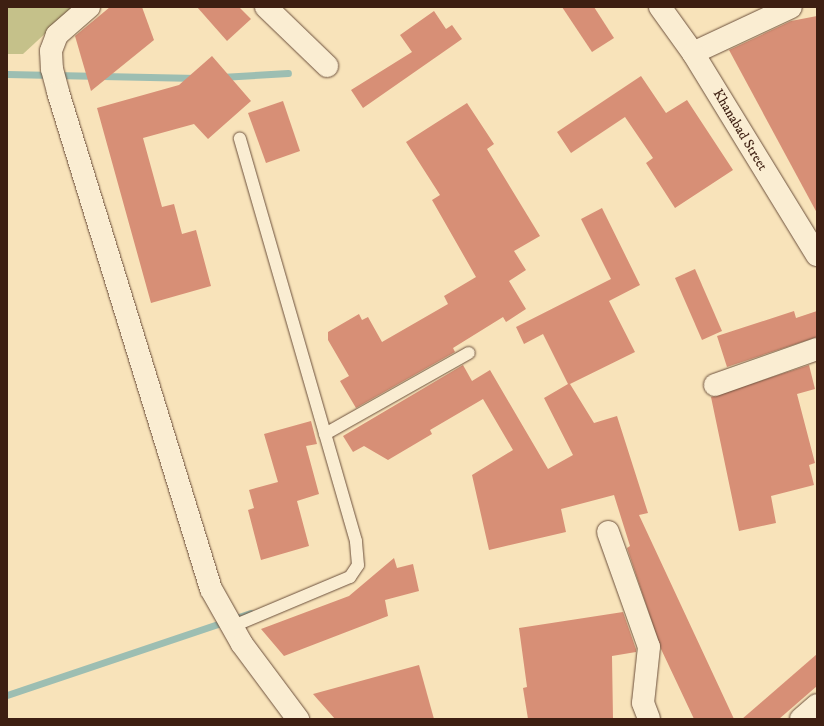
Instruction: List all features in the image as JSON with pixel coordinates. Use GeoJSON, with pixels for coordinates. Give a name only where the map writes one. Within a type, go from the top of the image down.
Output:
{"type":"FeatureCollection","features":[{"type":"Feature","properties":{"kind":"street"},"geometry":{"type":"LineString","coordinates":[[89,7],[57,35],[52,51],[52,69],[211,589],[231,626],[298,719]]}},
{"type":"Feature","properties":{"kind":"street"},"geometry":{"type":"LineString","coordinates":[[266,7],[327,66]]}},
{"type":"Feature","properties":{"kind":"street","name":"Khanabad Street"},"geometry":{"type":"LineString","coordinates":[[660,7],[693,53],[817,255]]}},
{"type":"Feature","properties":{"kind":"street"},"geometry":{"type":"LineString","coordinates":[[693,53],[791,7]]}},
{"type":"Feature","properties":{"kind":"street"},"geometry":{"type":"LineString","coordinates":[[715,385],[817,349]]}},
{"type":"Feature","properties":{"kind":"street"},"geometry":{"type":"LineString","coordinates":[[608,532],[649,647],[643,703],[649,719]]}},
{"type":"Feature","properties":{"kind":"lane"},"geometry":{"type":"LineString","coordinates":[[231,626],[350,577],[358,565],[356,541],[240,138]]}},
{"type":"Feature","properties":{"kind":"lane"},"geometry":{"type":"LineString","coordinates":[[325,434],[469,353]]}},
{"type":"Feature","properties":{"kind":"shaded area"},"geometry":{"type":"Polygon","coordinates":[[[7,7],[74,7],[23,54],[7,54],[7,7]]]}},
{"type":"Feature","properties":{"kind":"building"},"geometry":{"type":"Polygon","coordinates":[[[110,7],[142,7],[154,40],[91,91],[75,36],[110,7]]]}},
{"type":"Feature","properties":{"kind":"building"},"geometry":{"type":"Polygon","coordinates":[[[197,7],[239,7],[251,19],[227,41],[197,7]]]}},
{"type":"Feature","properties":{"kind":"building"},"geometry":{"type":"Polygon","coordinates":[[[562,7],[594,7],[614,38],[592,52],[562,7]]]}},
{"type":"Feature","properties":{"kind":"building"},"geometry":{"type":"Polygon","coordinates":[[[434,11],[446,29],[452,25],[462,39],[363,108],[351,90],[412,52],[400,35],[434,11]]]}},
{"type":"Feature","properties":{"kind":"building"},"geometry":{"type":"Polygon","coordinates":[[[817,16],[817,213],[729,50],[791,21],[817,16]]]}},
{"type":"Feature","properties":{"kind":"building"},"geometry":{"type":"Polygon","coordinates":[[[212,56],[251,101],[208,139],[194,124],[143,138],[162,207],[174,204],[182,234],[196,230],[211,286],[151,303],[97,108],[179,85],[212,56]]]}},
{"type":"Feature","properties":{"kind":"building"},"geometry":{"type":"Polygon","coordinates":[[[641,76],[666,113],[687,100],[733,170],[675,208],[646,163],[653,158],[625,117],[571,153],[557,132],[641,76]]]}},
{"type":"Feature","properties":{"kind":"building"},"geometry":{"type":"Polygon","coordinates":[[[283,101],[300,151],[266,163],[248,113],[283,101]]]}},
{"type":"Feature","properties":{"kind":"building"},"geometry":{"type":"Polygon","coordinates":[[[467,103],[494,144],[487,149],[540,236],[514,251],[526,270],[509,281],[526,309],[506,322],[503,317],[453,348],[455,352],[356,408],[340,381],[349,376],[328,340],[328,332],[359,314],[362,320],[368,317],[382,342],[448,304],[444,296],[476,277],[432,200],[440,195],[406,142],[467,103]]]}},
{"type":"Feature","properties":{"kind":"building"},"geometry":{"type":"Polygon","coordinates":[[[602,208],[640,285],[609,301],[635,352],[570,384],[594,423],[617,416],[648,513],[639,515],[734,719],[694,719],[661,649],[627,548],[630,546],[614,495],[561,509],[566,532],[489,550],[472,475],[513,450],[483,399],[430,430],[432,434],[388,460],[364,446],[353,452],[343,436],[463,365],[472,381],[490,370],[548,469],[573,455],[544,398],[568,384],[543,334],[524,344],[516,327],[611,279],[581,219],[602,208]]]}},
{"type":"Feature","properties":{"kind":"building"},"geometry":{"type":"Polygon","coordinates":[[[695,269],[722,331],[702,340],[675,278],[695,269]]]}},
{"type":"Feature","properties":{"kind":"building"},"geometry":{"type":"Polygon","coordinates":[[[794,311],[796,318],[817,311],[817,337],[727,367],[717,336],[794,311]]]}},
{"type":"Feature","properties":{"kind":"building"},"geometry":{"type":"Polygon","coordinates":[[[809,365],[815,389],[797,394],[815,463],[809,465],[814,485],[771,496],[776,523],[739,531],[711,397],[809,365]]]}},
{"type":"Feature","properties":{"kind":"building"},"geometry":{"type":"Polygon","coordinates":[[[311,421],[317,444],[306,446],[319,494],[297,501],[309,546],[261,560],[248,510],[254,508],[249,490],[278,482],[264,434],[311,421]]]}},
{"type":"Feature","properties":{"kind":"building"},"geometry":{"type":"Polygon","coordinates":[[[394,558],[397,568],[413,564],[419,591],[385,600],[388,616],[284,656],[261,629],[349,596],[394,558]]]}},
{"type":"Feature","properties":{"kind":"building"},"geometry":{"type":"Polygon","coordinates":[[[623,612],[636,652],[612,656],[613,719],[528,719],[523,688],[527,687],[519,628],[623,612]]]}},
{"type":"Feature","properties":{"kind":"building"},"geometry":{"type":"Polygon","coordinates":[[[817,654],[817,686],[779,719],[742,719],[817,654]]]}},
{"type":"Feature","properties":{"kind":"building"},"geometry":{"type":"Polygon","coordinates":[[[419,665],[434,719],[335,719],[313,694],[419,665]]]}},
{"type":"Feature","properties":{"kind":"waterway"},"geometry":{"type":"LineString","coordinates":[[221,77],[288,73]]}},
{"type":"Feature","properties":{"kind":"waterway"},"geometry":{"type":"LineString","coordinates":[[7,74],[197,78]]}},
{"type":"Feature","properties":{"kind":"waterway"},"geometry":{"type":"LineString","coordinates":[[7,695],[251,613]]}}]}
